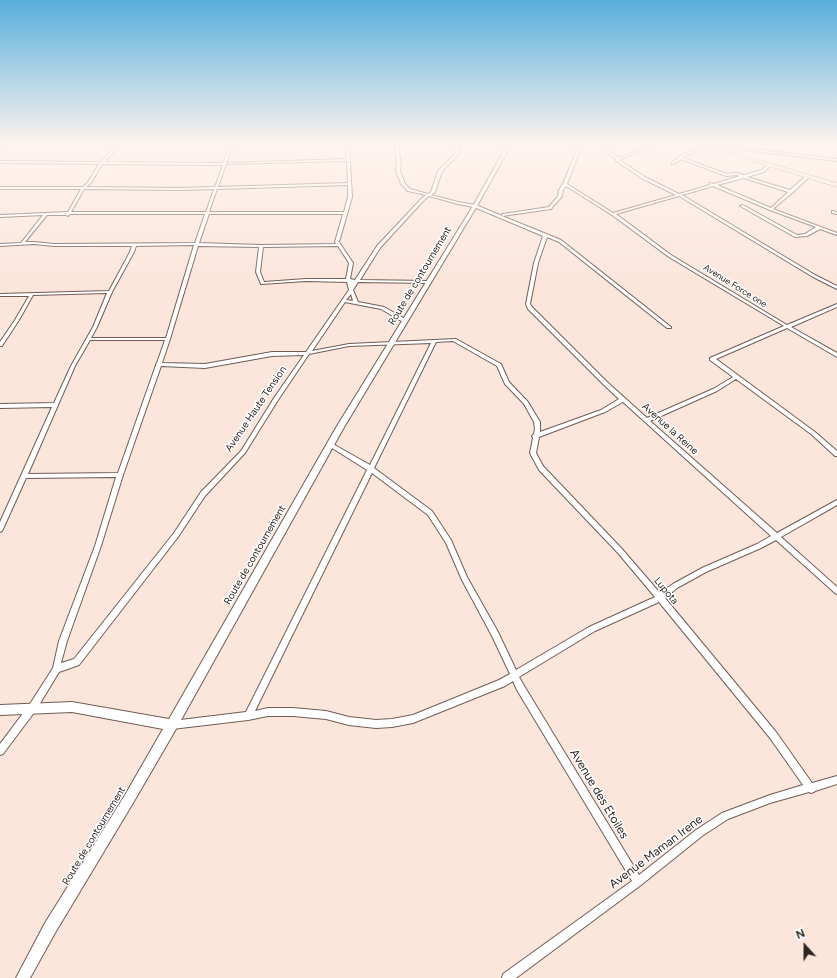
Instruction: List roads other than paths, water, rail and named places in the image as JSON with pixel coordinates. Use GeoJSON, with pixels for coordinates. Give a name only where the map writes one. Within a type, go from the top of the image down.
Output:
{"type":"FeatureCollection","features":[{"type":"Feature","properties":{"kind":"street"},"geometry":{"type":"LineString","coordinates":[[68,215],[82,191]]}},
{"type":"Feature","properties":{"kind":"street"},"geometry":{"type":"LineString","coordinates":[[0,751],[30,710],[56,669],[63,641],[100,539],[158,364],[168,339],[196,245],[215,191]]}},
{"type":"Feature","properties":{"kind":"street"},"geometry":{"type":"LineString","coordinates":[[350,191],[350,196],[346,213],[337,238],[338,244],[351,263],[348,280],[356,303]]}},
{"type":"Feature","properties":{"kind":"street"},"geometry":{"type":"LineString","coordinates":[[412,191],[415,193],[475,206],[518,222],[566,245],[669,327]]}},
{"type":"Feature","properties":{"kind":"street","name":"Avenue Haute Tension"},"geometry":{"type":"LineString","coordinates":[[56,669],[76,662],[176,534],[203,494],[243,452],[357,281],[379,245],[387,239],[423,199],[433,191]]}},
{"type":"Feature","properties":{"kind":"street","name":"Route de contournement"},"geometry":{"type":"LineString","coordinates":[[23,978],[172,725],[331,445],[484,191]]}},
{"type":"Feature","properties":{"kind":"street"},"geometry":{"type":"LineString","coordinates":[[499,216],[550,208],[560,196],[561,191]]}},
{"type":"Feature","properties":{"kind":"street","name":"Avenue Force one"},"geometry":{"type":"LineString","coordinates":[[576,191],[613,214],[670,256],[837,355]]}},
{"type":"Feature","properties":{"kind":"street"},"geometry":{"type":"LineString","coordinates":[[670,191],[814,276],[837,288]]}},
{"type":"Feature","properties":{"kind":"street"},"geometry":{"type":"LineString","coordinates":[[613,214],[692,191]]}},
{"type":"Feature","properties":{"kind":"street"},"geometry":{"type":"LineString","coordinates":[[727,191],[837,234]]}},
{"type":"Feature","properties":{"kind":"street"},"geometry":{"type":"LineString","coordinates":[[787,191],[791,192]]}},
{"type":"Feature","properties":{"kind":"street"},"geometry":{"type":"LineString","coordinates":[[771,209],[791,192]]}},
{"type":"Feature","properties":{"kind":"street"},"geometry":{"type":"LineString","coordinates":[[742,206],[796,236],[806,235],[820,227]]}},
{"type":"Feature","properties":{"kind":"street"},"geometry":{"type":"LineString","coordinates":[[0,216],[46,214],[68,215],[78,213],[346,213]]}},
{"type":"Feature","properties":{"kind":"street"},"geometry":{"type":"LineString","coordinates":[[22,244],[46,214]]}},
{"type":"Feature","properties":{"kind":"street","name":"Avenue la Reine"},"geometry":{"type":"LineString","coordinates":[[545,236],[536,263],[528,304],[529,307],[623,399],[837,591]]}},
{"type":"Feature","properties":{"kind":"street"},"geometry":{"type":"LineString","coordinates":[[0,245],[261,246],[338,244]]}},
{"type":"Feature","properties":{"kind":"street"},"geometry":{"type":"LineString","coordinates":[[0,529],[73,366],[132,252],[134,245]]}},
{"type":"Feature","properties":{"kind":"street"},"geometry":{"type":"LineString","coordinates":[[261,246],[258,272],[261,282],[348,280],[429,282]]}},
{"type":"Feature","properties":{"kind":"street"},"geometry":{"type":"LineString","coordinates":[[0,295],[110,292]]}},
{"type":"Feature","properties":{"kind":"street"},"geometry":{"type":"LineString","coordinates":[[0,345],[32,294]]}},
{"type":"Feature","properties":{"kind":"street"},"geometry":{"type":"LineString","coordinates":[[344,300],[382,308],[405,321]]}},
{"type":"Feature","properties":{"kind":"street"},"geometry":{"type":"LineString","coordinates":[[837,305],[712,360],[837,454]]}},
{"type":"Feature","properties":{"kind":"street"},"geometry":{"type":"LineString","coordinates":[[88,339],[168,339]]}},
{"type":"Feature","properties":{"kind":"street","name":"Lupota"},"geometry":{"type":"LineString","coordinates":[[158,364],[205,366],[272,354],[308,353],[349,345],[454,340],[494,361],[499,366],[507,383],[526,403],[537,422],[538,429],[535,436],[534,453],[541,468],[620,551],[660,598],[773,735],[811,789]]}},
{"type":"Feature","properties":{"kind":"street"},"geometry":{"type":"LineString","coordinates":[[248,716],[434,342]]}},
{"type":"Feature","properties":{"kind":"street"},"geometry":{"type":"LineString","coordinates":[[647,420],[715,390],[736,377]]}},
{"type":"Feature","properties":{"kind":"street"},"geometry":{"type":"LineString","coordinates":[[535,436],[603,411],[623,399]]}},
{"type":"Feature","properties":{"kind":"street"},"geometry":{"type":"LineString","coordinates":[[0,406],[56,405]]}},
{"type":"Feature","properties":{"kind":"street","name":"Avenue des Etoiles"},"geometry":{"type":"LineString","coordinates":[[331,445],[371,469],[430,513],[449,542],[464,578],[496,634],[515,676],[638,882]]}},
{"type":"Feature","properties":{"kind":"street"},"geometry":{"type":"LineString","coordinates":[[24,476],[120,476]]}},
{"type":"Feature","properties":{"kind":"street"},"geometry":{"type":"LineString","coordinates":[[0,710],[30,710],[72,707],[172,725],[248,716],[268,712],[293,712],[326,715],[362,723],[392,723],[413,718],[502,683],[592,629],[660,598],[675,586],[711,566],[749,551],[788,531],[812,515],[837,502]]}},
{"type":"Feature","properties":{"kind":"street","name":"Avenue Maman Irene"},"geometry":{"type":"LineString","coordinates":[[507,978],[638,882],[699,833],[725,816],[770,799],[811,789],[837,780]]}}]}
